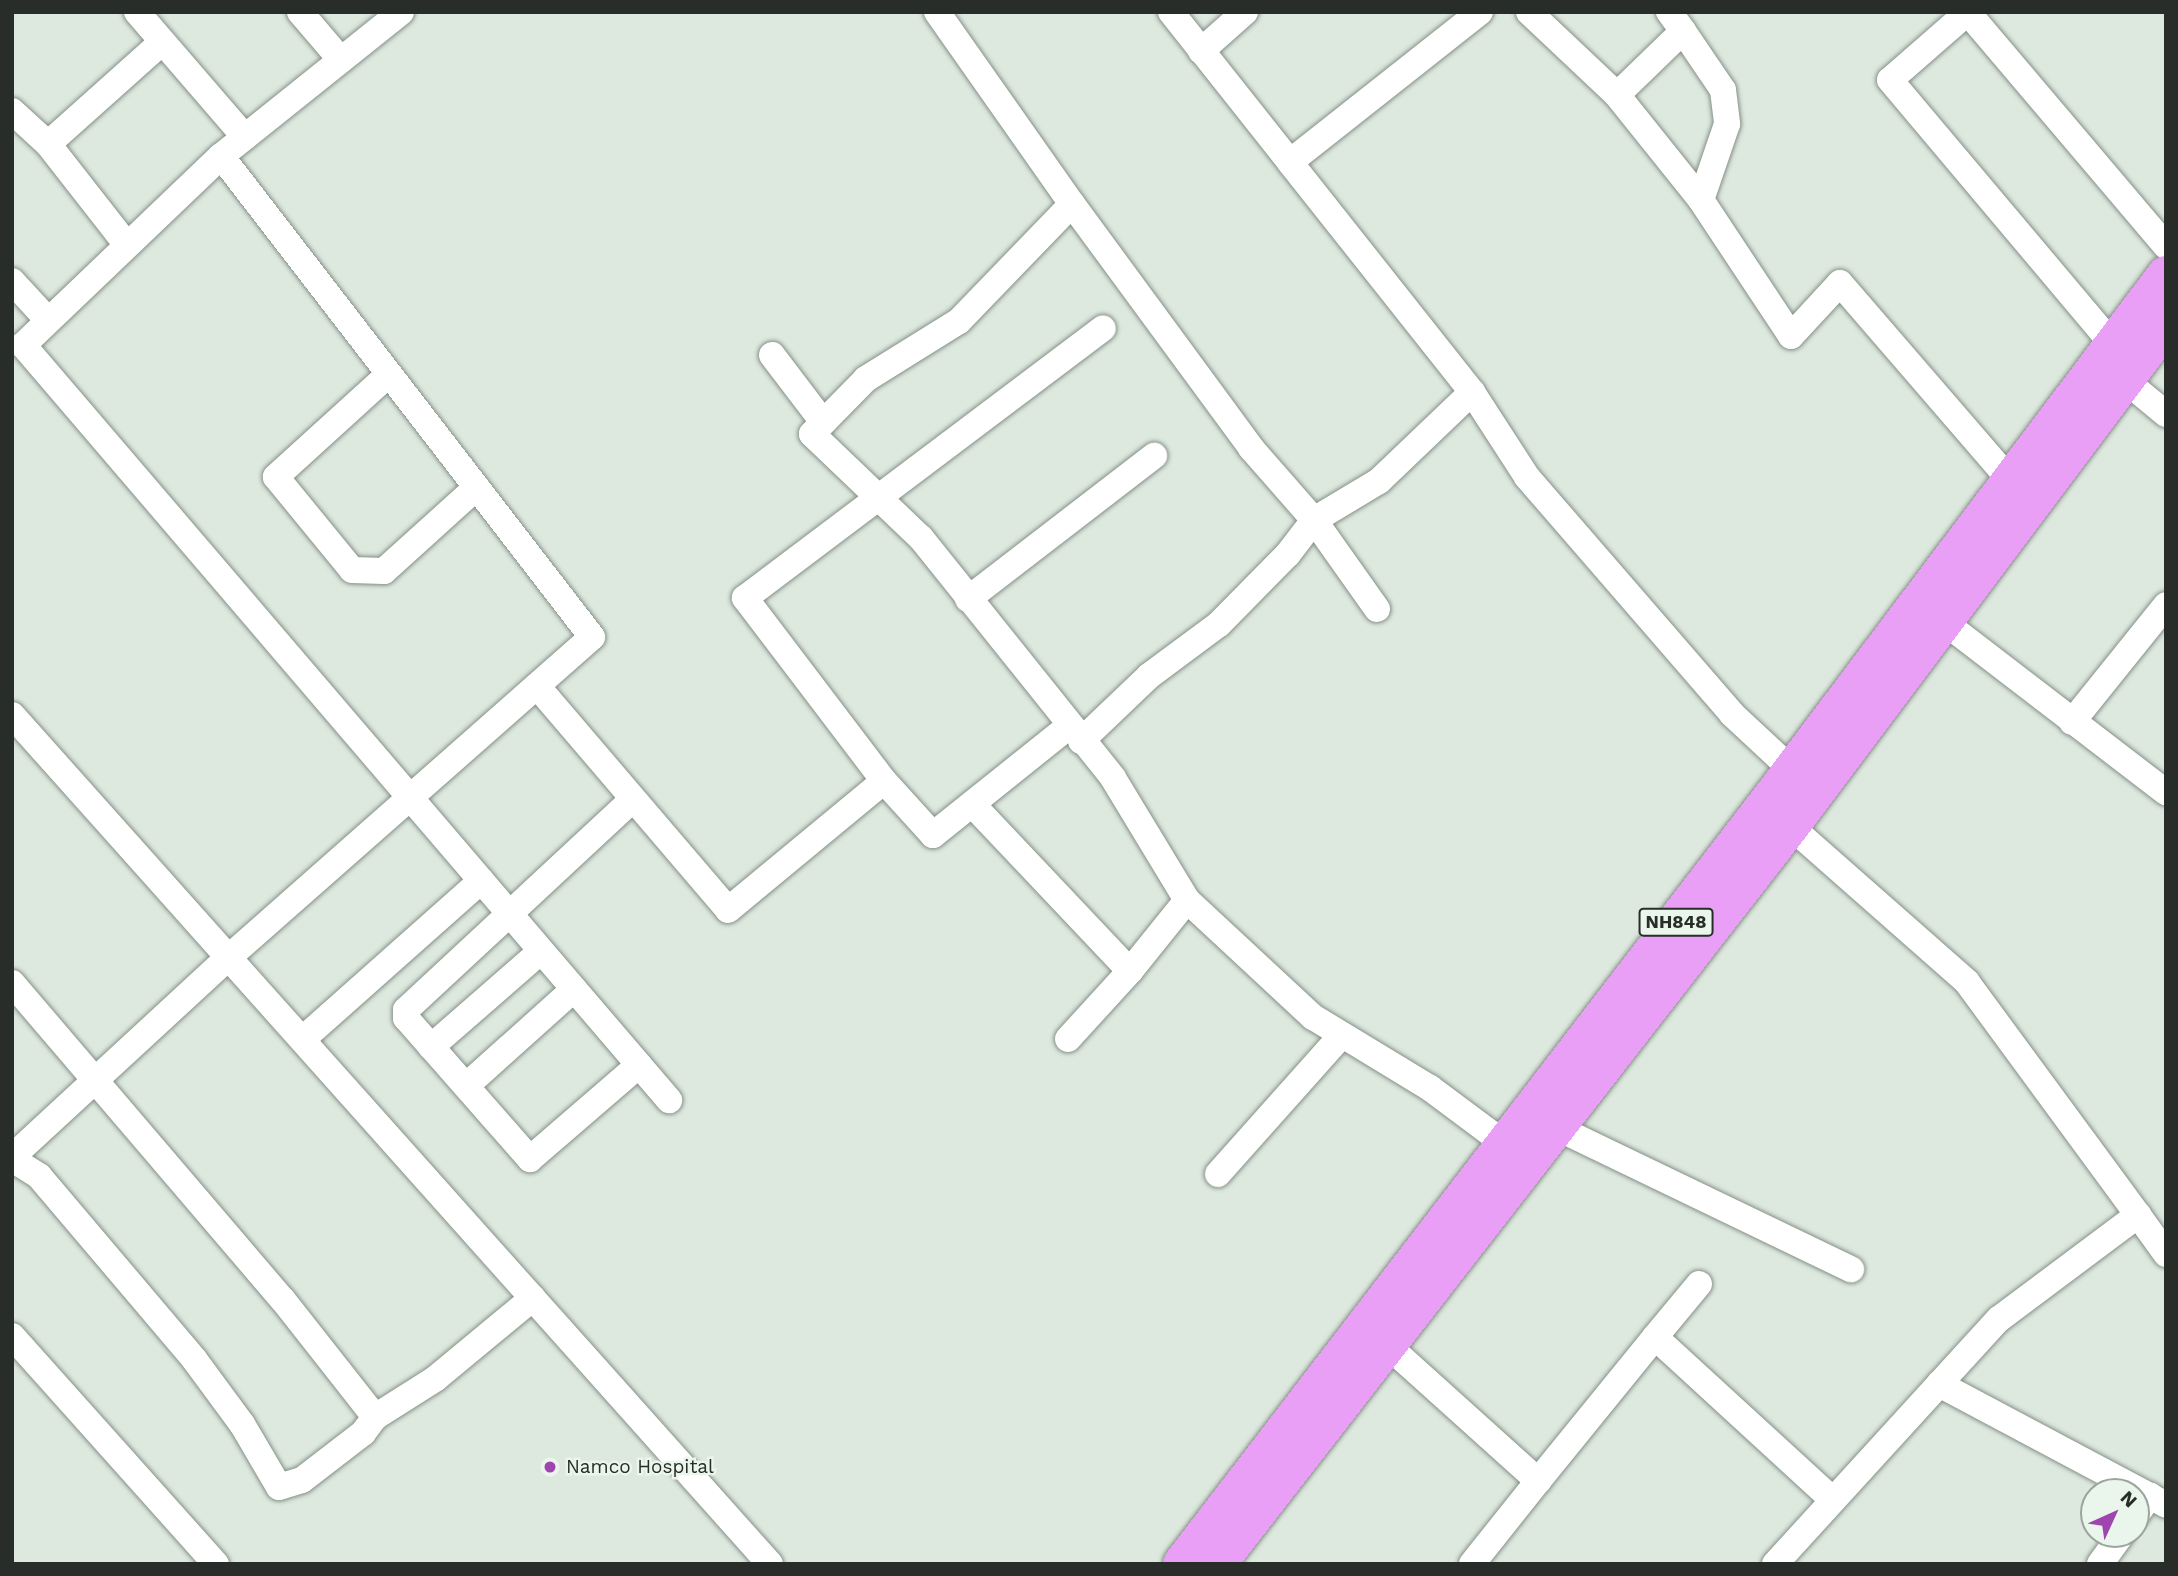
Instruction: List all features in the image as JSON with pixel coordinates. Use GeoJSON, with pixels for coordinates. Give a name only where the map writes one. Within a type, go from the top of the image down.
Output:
{"type":"FeatureCollection","features":[{"type":"Feature","properties":{"kind":"highway","name":"NH848"},"geometry":{"type":"LineString","coordinates":[[1931,612],[2010,480],[2166,275]]}},
{"type":"Feature","properties":{"kind":"highway","name":"NH848"},"geometry":{"type":"LineString","coordinates":[[1182,1564],[1517,1153],[1931,612],[2126,381],[2166,326]]}},
{"type":"Feature","properties":{"kind":"highway","name":"NH848"},"geometry":{"type":"LineString","coordinates":[[1217,1564],[1386,1344],[1517,1153]]}},
{"type":"Feature","properties":{"kind":"street"},"geometry":{"type":"LineString","coordinates":[[137,12],[245,137]]}},
{"type":"Feature","properties":{"kind":"street"},"geometry":{"type":"LineString","coordinates":[[300,12],[341,60]]}},
{"type":"Feature","properties":{"kind":"street"},"geometry":{"type":"LineString","coordinates":[[401,12],[221,156],[46,318],[18,349],[412,800],[669,1100]]}},
{"type":"Feature","properties":{"kind":"street"},"geometry":{"type":"LineString","coordinates":[[937,12],[1072,204],[1251,448],[1314,520],[1377,609]]}},
{"type":"Feature","properties":{"kind":"street"},"geometry":{"type":"LineString","coordinates":[[1171,12],[1472,392],[1527,477],[1732,714],[1804,781]]}},
{"type":"Feature","properties":{"kind":"street"},"geometry":{"type":"LineString","coordinates":[[1201,51],[1245,12]]}},
{"type":"Feature","properties":{"kind":"street"},"geometry":{"type":"LineString","coordinates":[[1290,162],[1480,12]]}},
{"type":"Feature","properties":{"kind":"street"},"geometry":{"type":"LineString","coordinates":[[1529,12],[1617,95],[1701,201],[1791,336],[1840,283],[2010,480]]}},
{"type":"Feature","properties":{"kind":"street"},"geometry":{"type":"LineString","coordinates":[[2112,344],[1890,80],[1969,14],[2166,246]]}},
{"type":"Feature","properties":{"kind":"street"},"geometry":{"type":"LineString","coordinates":[[1617,95],[1676,22],[1723,90],[1727,124],[1701,201]]}},
{"type":"Feature","properties":{"kind":"street"},"geometry":{"type":"LineString","coordinates":[[48,144],[162,41]]}},
{"type":"Feature","properties":{"kind":"street"},"geometry":{"type":"LineString","coordinates":[[12,111],[48,144],[126,244]]}},
{"type":"Feature","properties":{"kind":"street"},"geometry":{"type":"LineString","coordinates":[[221,156],[592,637],[412,800],[228,958],[95,1079],[16,1145],[39,1176],[194,1359],[242,1424],[279,1487],[302,1480],[363,1433],[375,1417],[435,1379],[533,1298]]}},
{"type":"Feature","properties":{"kind":"street"},"geometry":{"type":"LineString","coordinates":[[1072,204],[959,321],[866,379],[812,434],[921,538],[1074,734],[1112,778],[1187,900],[1313,1017],[1430,1088],[1517,1153]]}},
{"type":"Feature","properties":{"kind":"street"},"geometry":{"type":"LineString","coordinates":[[12,281],[46,318]]}},
{"type":"Feature","properties":{"kind":"street"},"geometry":{"type":"LineString","coordinates":[[1103,328],[880,499],[745,598],[884,781],[933,835],[972,804],[1074,734],[1219,624],[1288,554],[1314,520],[1379,481],[1472,392]]}},
{"type":"Feature","properties":{"kind":"street"},"geometry":{"type":"LineString","coordinates":[[772,355],[824,422]]}},
{"type":"Feature","properties":{"kind":"street"},"geometry":{"type":"LineString","coordinates":[[389,374],[276,477],[352,570],[384,571],[477,487]]}},
{"type":"Feature","properties":{"kind":"street"},"geometry":{"type":"LineString","coordinates":[[2126,381],[2166,414]]}},
{"type":"Feature","properties":{"kind":"street"},"geometry":{"type":"LineString","coordinates":[[968,599],[1154,456]]}},
{"type":"Feature","properties":{"kind":"street"},"geometry":{"type":"LineString","coordinates":[[1931,612],[2166,792]]}},
{"type":"Feature","properties":{"kind":"street"},"geometry":{"type":"LineString","coordinates":[[2072,722],[2163,614]]}},
{"type":"Feature","properties":{"kind":"street"},"geometry":{"type":"LineString","coordinates":[[537,686],[728,910],[884,781]]}},
{"type":"Feature","properties":{"kind":"street"},"geometry":{"type":"LineString","coordinates":[[12,715],[228,958],[304,1038],[770,1564]]}},
{"type":"Feature","properties":{"kind":"street"},"geometry":{"type":"LineString","coordinates":[[633,799],[508,912],[406,1010],[406,1018],[530,1159],[639,1065]]}},
{"type":"Feature","properties":{"kind":"street"},"geometry":{"type":"LineString","coordinates":[[972,804],[1130,971]]}},
{"type":"Feature","properties":{"kind":"street"},"geometry":{"type":"LineString","coordinates":[[1778,815],[1967,982],[2166,1254]]}},
{"type":"Feature","properties":{"kind":"street"},"geometry":{"type":"LineString","coordinates":[[304,1038],[481,881]]}},
{"type":"Feature","properties":{"kind":"street"},"geometry":{"type":"LineString","coordinates":[[1068,1039],[1130,971],[1187,900]]}},
{"type":"Feature","properties":{"kind":"street"},"geometry":{"type":"LineString","coordinates":[[431,1046],[541,950]]}},
{"type":"Feature","properties":{"kind":"street"},"geometry":{"type":"LineString","coordinates":[[12,983],[375,1417]]}},
{"type":"Feature","properties":{"kind":"street"},"geometry":{"type":"LineString","coordinates":[[466,1086],[574,989]]}},
{"type":"Feature","properties":{"kind":"street"},"geometry":{"type":"LineString","coordinates":[[1218,1174],[1342,1036]]}},
{"type":"Feature","properties":{"kind":"street"},"geometry":{"type":"LineString","coordinates":[[1542,1121],[1851,1269]]}},
{"type":"Feature","properties":{"kind":"street"},"geometry":{"type":"LineString","coordinates":[[1775,1564],[1998,1319],[2138,1215]]}},
{"type":"Feature","properties":{"kind":"street"},"geometry":{"type":"LineString","coordinates":[[1472,1564],[1699,1284]]}},
{"type":"Feature","properties":{"kind":"street"},"geometry":{"type":"LineString","coordinates":[[12,1336],[216,1564]]}},
{"type":"Feature","properties":{"kind":"street"},"geometry":{"type":"LineString","coordinates":[[1655,1337],[1833,1500]]}},
{"type":"Feature","properties":{"kind":"street"},"geometry":{"type":"LineString","coordinates":[[1386,1344],[1538,1481]]}},
{"type":"Feature","properties":{"kind":"street"},"geometry":{"type":"LineString","coordinates":[[1940,1384],[2102,1478]]}},
{"type":"Feature","properties":{"kind":"street"},"geometry":{"type":"LineString","coordinates":[[2100,1564],[2112,1548]]}},
{"type":"Feature","properties":{"kind":"place","name":"Namco Hospital"},"geometry":{"type":"Point","coordinates":[550,1467]}}]}
